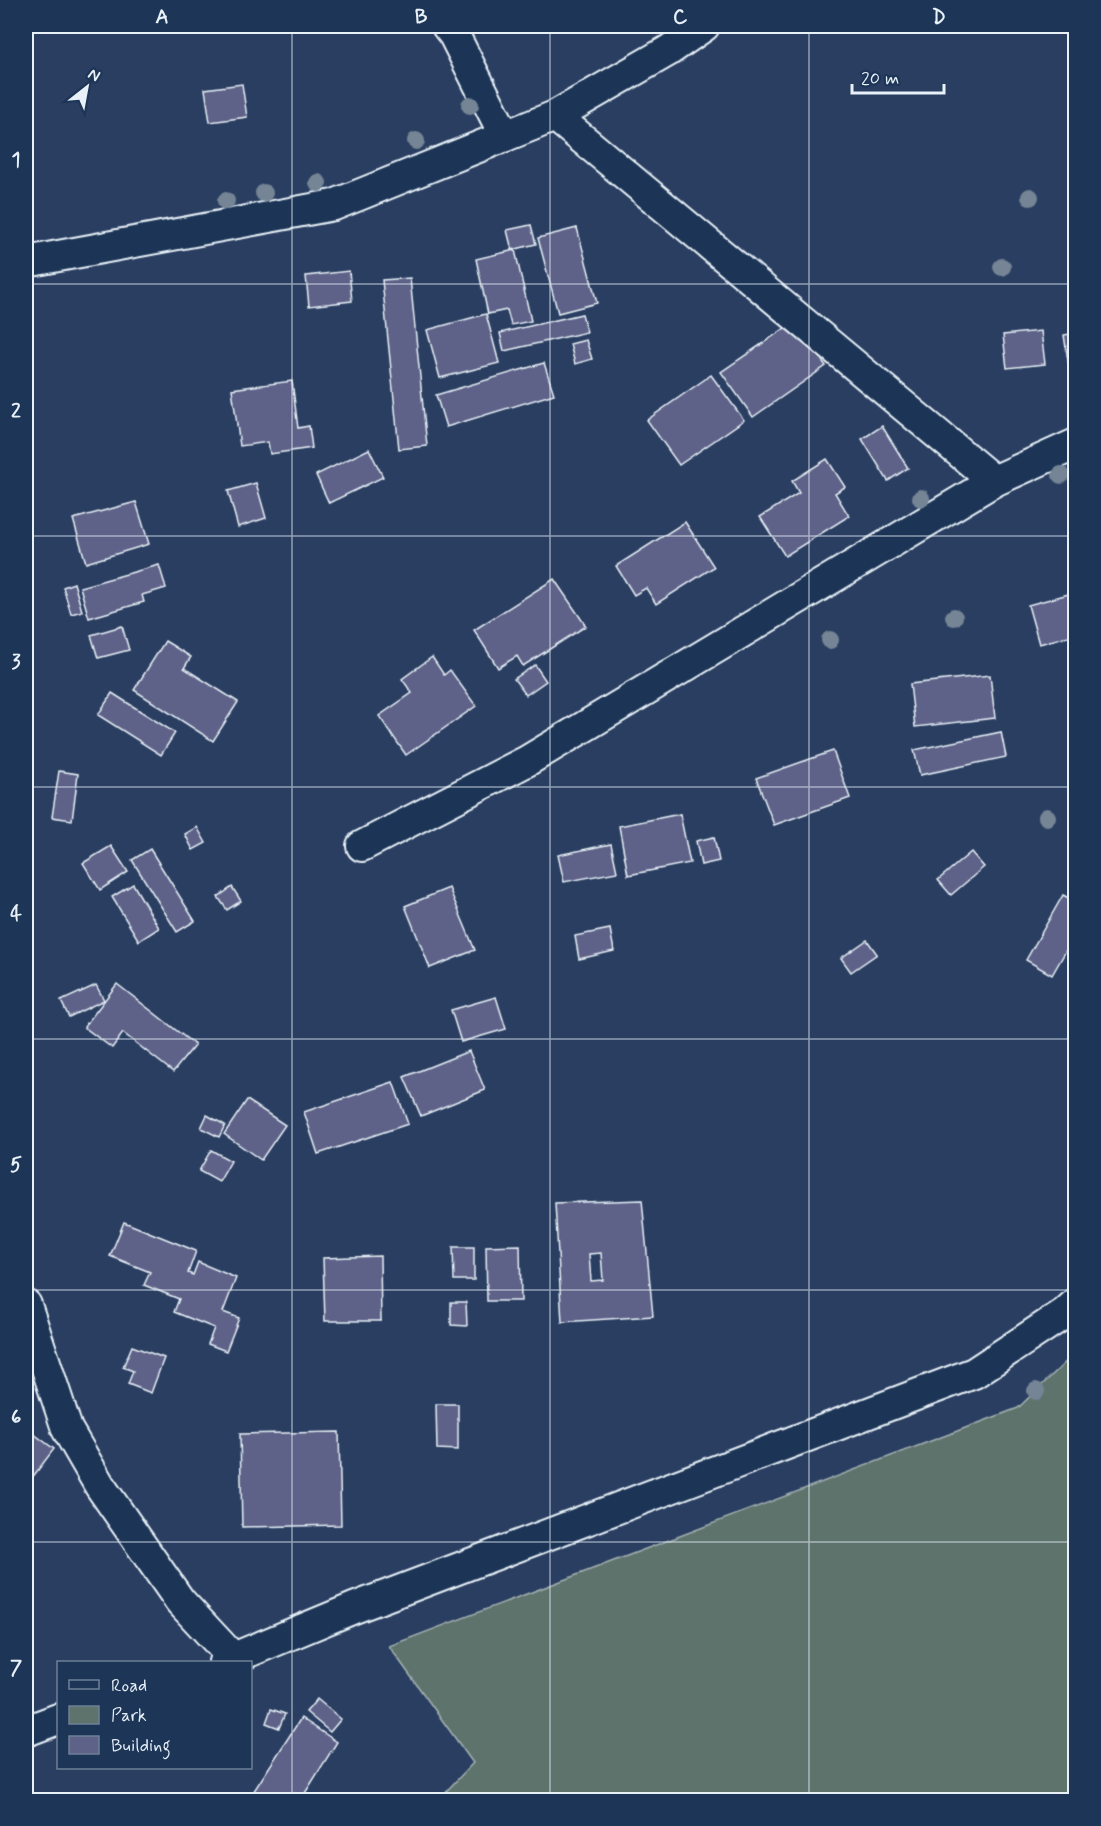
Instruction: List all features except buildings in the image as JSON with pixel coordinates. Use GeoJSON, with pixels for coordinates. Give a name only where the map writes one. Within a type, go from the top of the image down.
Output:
{"type":"FeatureCollection","features":[{"type":"Feature","properties":{"kind":"street"},"geometry":{"type":"LineString","coordinates":[[447,26],[454,35],[505,136]]}},
{"type":"Feature","properties":{"kind":"street"},"geometry":{"type":"LineString","coordinates":[[26,262],[334,205],[555,116],[668,51],[704,26]]}},
{"type":"Feature","properties":{"kind":"street"},"geometry":{"type":"LineString","coordinates":[[555,116],[994,481]]}},
{"type":"Feature","properties":{"kind":"street"},"geometry":{"type":"LineString","coordinates":[[362,846],[527,761],[994,481],[1076,444]]}},
{"type":"Feature","properties":{"kind":"street"},"geometry":{"type":"LineString","coordinates":[[26,1305],[67,1429],[100,1486],[180,1600],[229,1661],[354,1608],[974,1373],[1065,1313],[1076,1303]]}},
{"type":"Feature","properties":{"kind":"street"},"geometry":{"type":"LineString","coordinates":[[26,1731],[57,1719]]}},
{"type":"Feature","properties":{"kind":"green space"},"geometry":{"type":"Polygon","coordinates":[[[1075,1353],[1075,1800],[438,1800],[473,1763],[389,1646],[1018,1408],[1075,1353]]]}}]}
